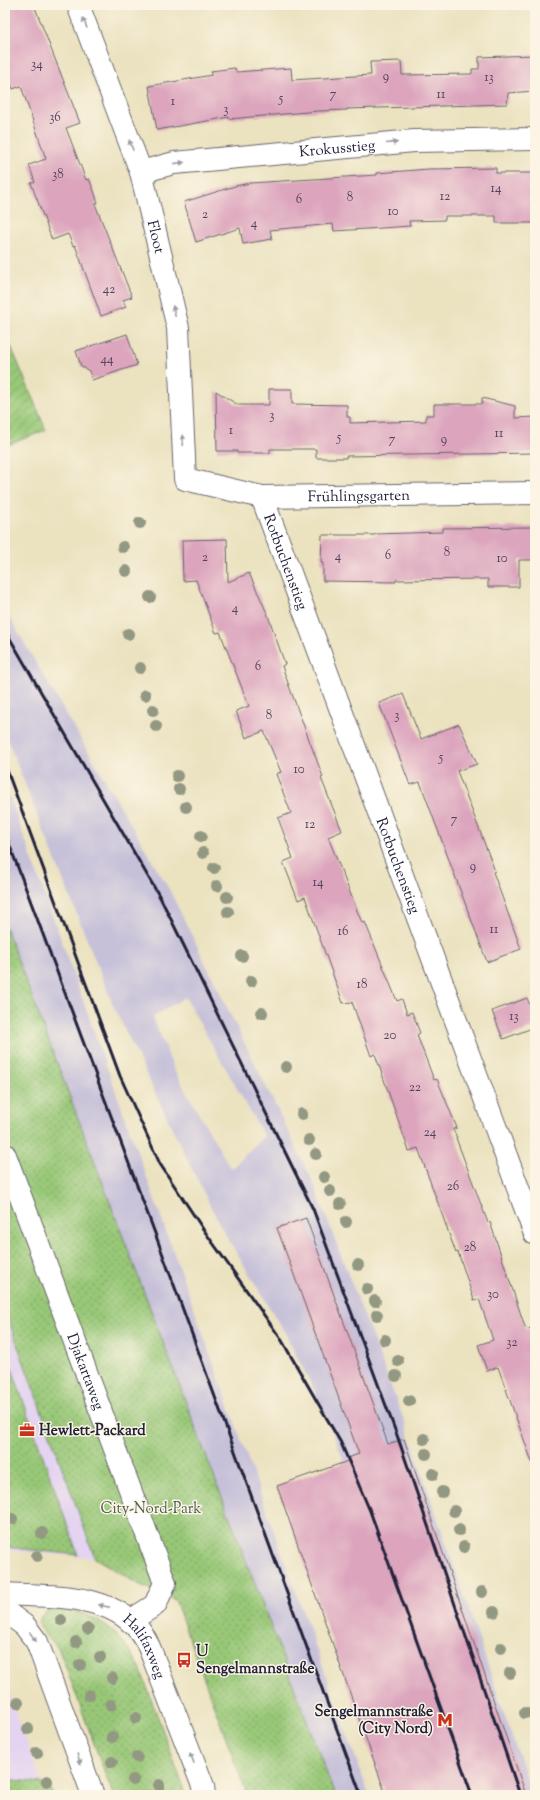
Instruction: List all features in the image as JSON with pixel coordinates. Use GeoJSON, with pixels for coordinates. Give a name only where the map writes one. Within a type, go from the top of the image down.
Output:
{"type":"FeatureCollection","features":[{"type":"Feature","properties":{"kind":"street","name":"Floot"},"geometry":{"type":"LineString","coordinates":[[78,5],[141,172],[178,328],[185,479]]}},
{"type":"Feature","properties":{"kind":"street","name":"Krokusstieg"},"geometry":{"type":"LineString","coordinates":[[141,172],[174,163],[414,141],[535,139]]}},
{"type":"Feature","properties":{"kind":"street","name":"Frühlingsgarten"},"geometry":{"type":"LineString","coordinates":[[185,479],[262,497],[535,493]]}},
{"type":"Feature","properties":{"kind":"street","name":"Rotbuchenstieg"},"geometry":{"type":"LineString","coordinates":[[262,497],[535,1234]]}},
{"type":"Feature","properties":{"kind":"street","name":"Djakartaweg"},"geometry":{"type":"LineString","coordinates":[[5,1155],[165,1583],[155,1606],[130,1621]]}},
{"type":"Feature","properties":{"kind":"street","name":"Halifaxweg"},"geometry":{"type":"LineString","coordinates":[[5,1594],[72,1598],[111,1607],[130,1621],[144,1637],[153,1657],[203,1786],[204,1795]]}},
{"type":"Feature","properties":{"kind":"street"},"geometry":{"type":"LineString","coordinates":[[5,1611],[25,1626],[37,1642],[93,1795]]}},
{"type":"Feature","properties":{"kind":"shaded area"},"geometry":{"type":"Polygon","coordinates":[[[5,610],[169,889],[313,1182],[405,1423],[532,1795],[458,1795],[339,1448],[318,1398],[285,1333],[222,1229],[113,1005],[5,734],[5,610]],[[185,997],[153,1017],[175,1072],[231,1169],[264,1136],[185,997]]]}},
{"type":"Feature","properties":{"kind":"shaded area"},"geometry":{"type":"Polygon","coordinates":[[[5,784],[369,1795],[335,1795],[5,926],[5,784]]]}},
{"type":"Feature","properties":{"kind":"shaded area","name":"Hewlett-Packard"},"geometry":{"type":"Polygon","coordinates":[[[5,1311],[95,1558],[5,1550],[5,1311]]]}},
{"type":"Feature","properties":{"kind":"shaded area"},"geometry":{"type":"Polygon","coordinates":[[[5,1686],[7,1689],[42,1783],[5,1779],[5,1686]]]}},
{"type":"Feature","properties":{"kind":"green space"},"geometry":{"type":"Polygon","coordinates":[[[5,332],[46,430],[5,446],[5,332]]]}},
{"type":"Feature","properties":{"kind":"green space","name":"City-Nord-Park"},"geometry":{"type":"Polygon","coordinates":[[[5,926],[335,1795],[247,1795],[175,1600],[138,1584],[95,1558],[5,1311],[5,926]]]}},
{"type":"Feature","properties":{"kind":"green space","name":"Hewlett-Packard"},"geometry":{"type":"Polygon","coordinates":[[[5,1349],[78,1555],[5,1547],[5,1349]]]}},
{"type":"Feature","properties":{"kind":"green space"},"geometry":{"type":"Polygon","coordinates":[[[61,1609],[74,1611],[98,1621],[117,1636],[133,1656],[140,1668],[183,1786],[184,1795],[113,1795],[61,1654],[57,1647],[41,1630],[39,1622],[43,1614],[50,1610],[61,1609]]]}},
{"type":"Feature","properties":{"kind":"green space"},"geometry":{"type":"Polygon","coordinates":[[[5,1779],[42,1783],[44,1788],[51,1789],[53,1795],[5,1795],[5,1779]]]}},
{"type":"Feature","properties":{"kind":"building"},"geometry":{"type":"Polygon","coordinates":[[[5,5],[34,5],[80,123],[66,128],[86,180],[89,179],[94,191],[98,203],[95,204],[132,297],[123,300],[126,307],[101,316],[75,245],[73,246],[68,234],[52,240],[31,183],[35,182],[29,165],[46,159],[21,86],[13,89],[5,68],[5,5]]]}},
{"type":"Feature","properties":{"kind":"building"},"geometry":{"type":"Polygon","coordinates":[[[535,55],[535,91],[508,93],[507,104],[347,109],[229,119],[229,117],[157,130],[149,86],[212,75],[211,71],[235,68],[236,72],[291,68],[292,80],[371,75],[370,62],[401,61],[402,75],[472,74],[472,69],[479,69],[479,57],[535,55]]]}},
{"type":"Feature","properties":{"kind":"building"},"geometry":{"type":"Polygon","coordinates":[[[496,168],[496,173],[535,173],[535,223],[496,223],[496,216],[445,216],[445,220],[409,221],[410,226],[334,231],[333,224],[270,230],[272,239],[243,244],[240,228],[196,242],[184,202],[235,186],[250,183],[377,175],[377,173],[429,169],[496,168]]]}},
{"type":"Feature","properties":{"kind":"building"},"geometry":{"type":"Polygon","coordinates":[[[127,334],[137,365],[92,380],[89,371],[81,366],[76,351],[127,334]]]}},
{"type":"Feature","properties":{"kind":"building"},"geometry":{"type":"Polygon","coordinates":[[[269,389],[292,389],[292,404],[347,405],[347,417],[350,417],[350,423],[426,421],[426,415],[434,415],[434,404],[482,404],[482,398],[515,406],[515,418],[535,417],[535,453],[346,456],[346,458],[316,458],[316,449],[270,449],[270,453],[237,453],[237,451],[217,451],[216,391],[238,405],[269,405],[269,389]]]}},
{"type":"Feature","properties":{"kind":"building"},"geometry":{"type":"Polygon","coordinates":[[[535,527],[535,560],[519,560],[519,587],[488,587],[488,579],[396,580],[396,582],[323,581],[323,563],[321,563],[322,535],[375,535],[443,532],[443,528],[535,527]]]}},
{"type":"Feature","properties":{"kind":"building"},"geometry":{"type":"Polygon","coordinates":[[[227,539],[228,582],[249,573],[267,613],[285,664],[282,666],[323,777],[321,778],[342,831],[328,837],[362,923],[365,922],[397,1001],[402,999],[407,1014],[412,1012],[420,1033],[417,1035],[434,1080],[437,1079],[457,1128],[453,1129],[456,1138],[488,1223],[490,1222],[525,1327],[528,1329],[535,1326],[535,1462],[532,1462],[498,1367],[487,1371],[478,1345],[493,1340],[479,1299],[474,1300],[458,1252],[456,1253],[418,1148],[409,1151],[375,1054],[371,1056],[352,1002],[343,1003],[305,897],[298,900],[283,862],[293,858],[278,818],[291,813],[276,774],[281,772],[264,731],[246,738],[236,711],[249,706],[220,632],[216,633],[196,580],[183,581],[182,540],[227,539]]]}},
{"type":"Feature","properties":{"kind":"building"},"geometry":{"type":"Polygon","coordinates":[[[403,694],[421,739],[459,724],[477,764],[457,771],[495,871],[493,872],[521,949],[487,962],[420,782],[410,785],[379,703],[403,694]]]}},
{"type":"Feature","properties":{"kind":"building"},"geometry":{"type":"Polygon","coordinates":[[[527,998],[535,1019],[535,1027],[503,1039],[492,1011],[527,998]]]}},
{"type":"Feature","properties":{"kind":"building"},"geometry":{"type":"Polygon","coordinates":[[[306,1218],[388,1444],[404,1439],[526,1795],[386,1795],[277,1486],[348,1461],[347,1458],[359,1454],[277,1228],[306,1218]]]}},
{"type":"Feature","properties":{"kind":"railway"},"geometry":{"type":"LineString","coordinates":[[5,630],[161,899],[313,1209],[398,1438],[520,1795]]}},
{"type":"Feature","properties":{"kind":"railway"},"geometry":{"type":"LineString","coordinates":[[5,765],[120,1076],[160,1164],[203,1229],[281,1339],[341,1443],[370,1511],[472,1795]]}},
{"type":"Feature","properties":{"kind":"railway"},"geometry":{"type":"LineString","coordinates":[[5,833],[156,1236],[361,1795]]}},
{"type":"Feature","properties":{"kind":"place","name":"Hewlett-Packard"},"geometry":{"type":"Point","coordinates":[27,1430]}},
{"type":"Feature","properties":{"kind":"place","name":"U Sengelmannstraße"},"geometry":{"type":"Point","coordinates":[184,1660]}},
{"type":"Feature","properties":{"kind":"place","name":"Sengelmannstraße (City Nord)"},"geometry":{"type":"Point","coordinates":[445,1720]}}]}
